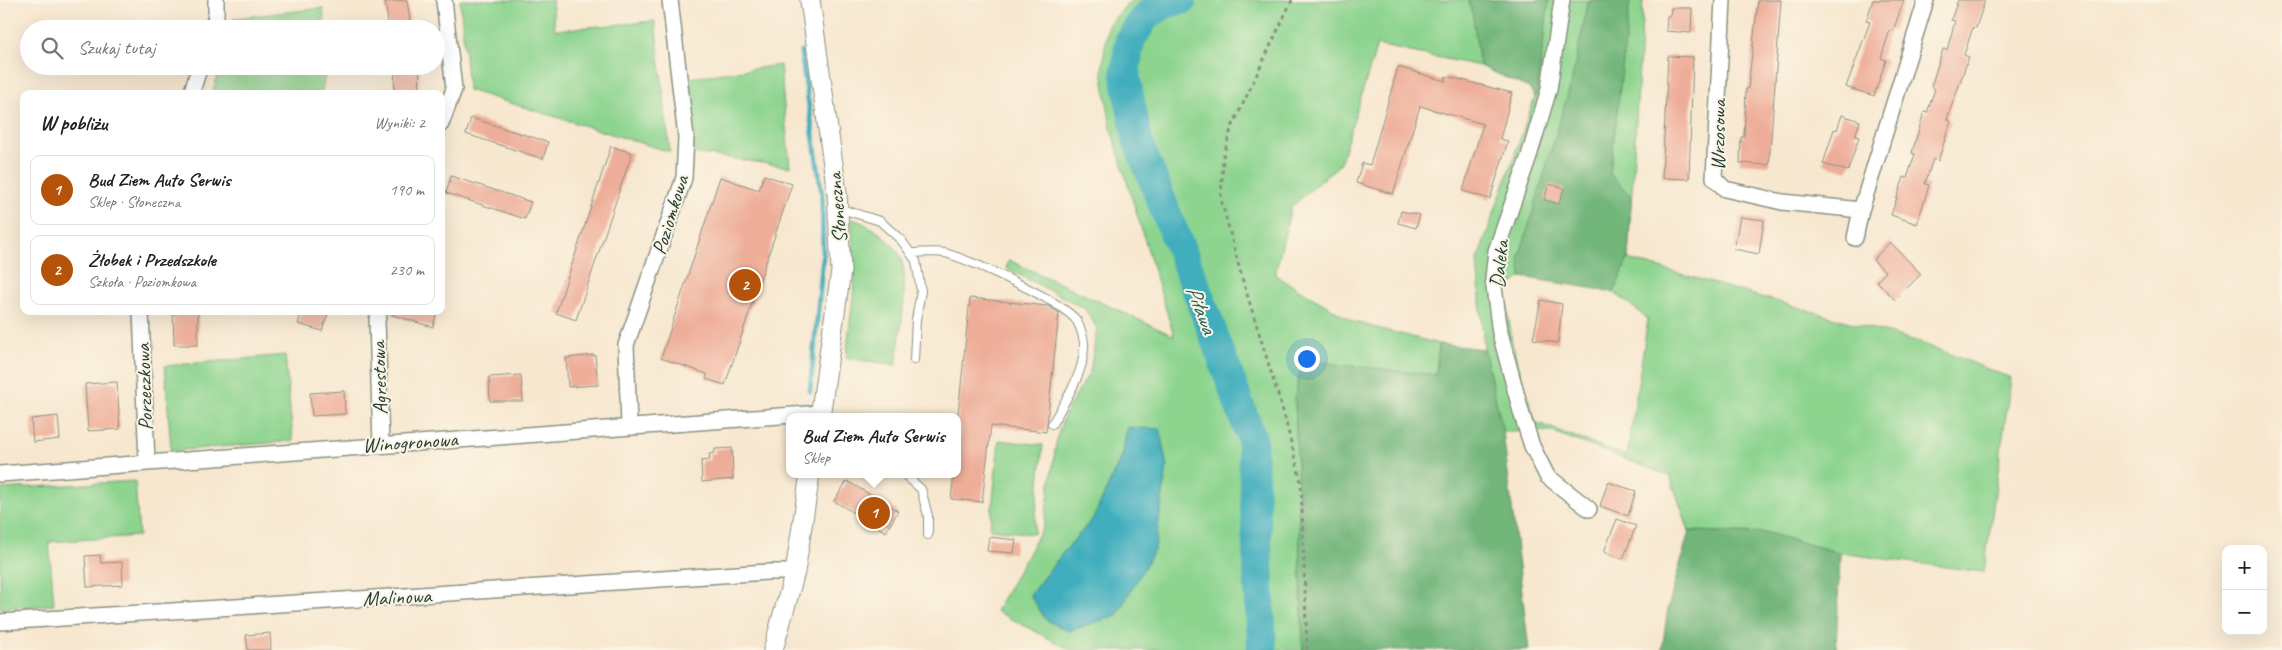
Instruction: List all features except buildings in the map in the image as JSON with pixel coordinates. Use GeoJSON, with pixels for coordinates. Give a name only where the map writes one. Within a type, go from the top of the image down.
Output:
{"type":"FeatureCollection","features":[{"type":"Feature","properties":{"kind":"street"},"geometry":{"type":"LineString","coordinates":[[215,20],[216,0]]}},
{"type":"Feature","properties":{"kind":"street"},"geometry":{"type":"LineString","coordinates":[[444,0],[454,89],[445,113]]}},
{"type":"Feature","properties":{"kind":"street","name":"Poziomkowa"},"geometry":{"type":"LineString","coordinates":[[629,426],[626,345],[684,178],[686,137],[670,0]]}},
{"type":"Feature","properties":{"kind":"street","name":"Słoneczna"},"geometry":{"type":"LineString","coordinates":[[810,0],[838,208],[841,271],[820,413]]}},
{"type":"Feature","properties":{"kind":"street","name":"Daleka"},"geometry":{"type":"LineString","coordinates":[[1562,0],[1549,89],[1529,156],[1496,251],[1493,279],[1500,333],[1532,446],[1547,476],[1589,509]]}},
{"type":"Feature","properties":{"kind":"street","name":"Wrzosowa"},"geometry":{"type":"LineString","coordinates":[[1723,0],[1714,178],[1726,189],[1754,196],[1782,202],[1862,210]]}},
{"type":"Feature","properties":{"kind":"street"},"geometry":{"type":"LineString","coordinates":[[1855,238],[1926,0]]}},
{"type":"Feature","properties":{"kind":"street"},"geometry":{"type":"LineString","coordinates":[[192,90],[197,75]]}},
{"type":"Feature","properties":{"kind":"street","name":"Porzeczkowa"},"geometry":{"type":"LineString","coordinates":[[141,315],[147,463]]}},
{"type":"Feature","properties":{"kind":"street","name":"Agrestowa"},"geometry":{"type":"LineString","coordinates":[[379,315],[377,320],[381,445]]}},
{"type":"Feature","properties":{"kind":"street","name":"Winogronowa"},"geometry":{"type":"LineString","coordinates":[[0,474],[629,426],[786,417]]}},
{"type":"Feature","properties":{"kind":"street"},"geometry":{"type":"LineString","coordinates":[[773,650],[795,572],[809,478]]}},
{"type":"Feature","properties":{"kind":"street","name":"Malinowa"},"geometry":{"type":"LineString","coordinates":[[0,622],[216,606],[519,590],[767,572],[795,572]]}},
{"type":"Feature","properties":{"kind":"lane"},"geometry":{"type":"LineString","coordinates":[[838,208],[880,221],[902,241],[916,261],[921,291],[916,320],[914,360]]}},
{"type":"Feature","properties":{"kind":"lane"},"geometry":{"type":"LineString","coordinates":[[911,253],[943,253],[969,262],[1042,295],[1068,312],[1078,322],[1085,346],[1080,366],[1070,394],[1052,424]]}},
{"type":"Feature","properties":{"kind":"lane"},"geometry":{"type":"LineString","coordinates":[[909,478],[921,489],[928,516],[928,536]]}},
{"type":"Feature","properties":{"kind":"path"},"geometry":{"type":"LineString","coordinates":[[1292,0],[1231,129],[1223,157],[1221,199],[1242,278],[1284,414],[1301,482],[1307,650]]}},
{"type":"Feature","properties":{"kind":"green space"},"geometry":{"type":"Polygon","coordinates":[[[460,0],[552,0],[555,30],[655,21],[670,152],[468,90],[460,0]]]}},
{"type":"Feature","properties":{"kind":"green space"},"geometry":{"type":"Polygon","coordinates":[[[1131,0],[1643,0],[1628,259],[1916,341],[2011,378],[1984,572],[1840,553],[1768,533],[1689,531],[1670,476],[1550,431],[1503,432],[1484,349],[1477,261],[1535,97],[1529,88],[1480,66],[1377,45],[1340,164],[1291,207],[1275,275],[1354,322],[1439,344],[1436,375],[1302,361],[1295,398],[1303,650],[1071,650],[996,611],[1044,525],[1057,437],[1065,414],[1090,372],[1097,328],[1084,308],[1006,268],[1009,260],[1174,336],[1111,129],[1102,70],[1108,25],[1131,0]],[[1627,260],[1521,277],[1505,289],[1512,344],[1535,422],[1627,456],[1648,319],[1614,292],[1627,260]],[[1127,428],[1123,453],[1094,517],[1030,595],[1117,615],[1127,428]]]}},
{"type":"Feature","properties":{"kind":"green space"},"geometry":{"type":"Polygon","coordinates":[[[1468,0],[1549,0],[1536,98],[1529,88],[1480,66],[1472,11],[1468,0]]]}},
{"type":"Feature","properties":{"kind":"green space"},"geometry":{"type":"Polygon","coordinates":[[[1589,0],[1630,0],[1610,174],[1631,196],[1628,259],[1614,292],[1521,277],[1519,258],[1571,83],[1589,0]]]}},
{"type":"Feature","properties":{"kind":"green space"},"geometry":{"type":"Polygon","coordinates":[[[323,8],[324,20],[233,20],[234,18],[323,8]]]}},
{"type":"Feature","properties":{"kind":"green space"},"geometry":{"type":"Polygon","coordinates":[[[780,65],[790,167],[694,153],[689,78],[780,65]]]}},
{"type":"Feature","properties":{"kind":"green space"},"geometry":{"type":"Polygon","coordinates":[[[217,75],[325,75],[322,90],[213,90],[217,75]]]}},
{"type":"Feature","properties":{"kind":"green space"},"geometry":{"type":"Polygon","coordinates":[[[851,219],[874,229],[882,235],[895,248],[902,262],[904,298],[896,365],[846,358],[855,278],[851,219]]]}},
{"type":"Feature","properties":{"kind":"green space"},"geometry":{"type":"Polygon","coordinates":[[[1439,344],[1484,349],[1503,432],[1529,650],[1303,650],[1295,398],[1302,360],[1436,375],[1439,344]]]}},
{"type":"Feature","properties":{"kind":"green space"},"geometry":{"type":"Polygon","coordinates":[[[285,355],[293,441],[171,451],[165,366],[285,355]]]}},
{"type":"Feature","properties":{"kind":"green space"},"geometry":{"type":"Polygon","coordinates":[[[999,440],[1043,445],[1034,534],[990,529],[999,440]]]}},
{"type":"Feature","properties":{"kind":"green space"},"geometry":{"type":"Polygon","coordinates":[[[135,481],[139,536],[49,542],[54,605],[0,608],[0,489],[135,481]]]}},
{"type":"Feature","properties":{"kind":"green space"},"geometry":{"type":"Polygon","coordinates":[[[1689,531],[1768,533],[1840,553],[1836,650],[1662,650],[1668,608],[1689,531]]]}},
{"type":"Feature","properties":{"kind":"water"},"geometry":{"type":"Polygon","coordinates":[[[1127,427],[1160,429],[1167,467],[1155,549],[1117,615],[1069,631],[1046,620],[1030,595],[1094,517],[1123,453],[1127,427]]]}},
{"type":"Feature","properties":{"kind":"waterway","name":"Piława"},"geometry":{"type":"LineString","coordinates":[[1182,0],[1166,3],[1145,17],[1130,40],[1125,75],[1138,142],[1195,285],[1252,439],[1262,650]]}},
{"type":"Feature","properties":{"kind":"waterway"},"geometry":{"type":"LineString","coordinates":[[801,52],[822,195],[823,256],[810,391]]}},
{"type":"Feature","properties":{"kind":"place","name":"Żłobek i Przedszkole"},"geometry":{"type":"Point","coordinates":[745,285]}},
{"type":"Feature","properties":{"kind":"place","name":"Bud Ziem Auto Serwis"},"geometry":{"type":"Point","coordinates":[874,513]}}]}
